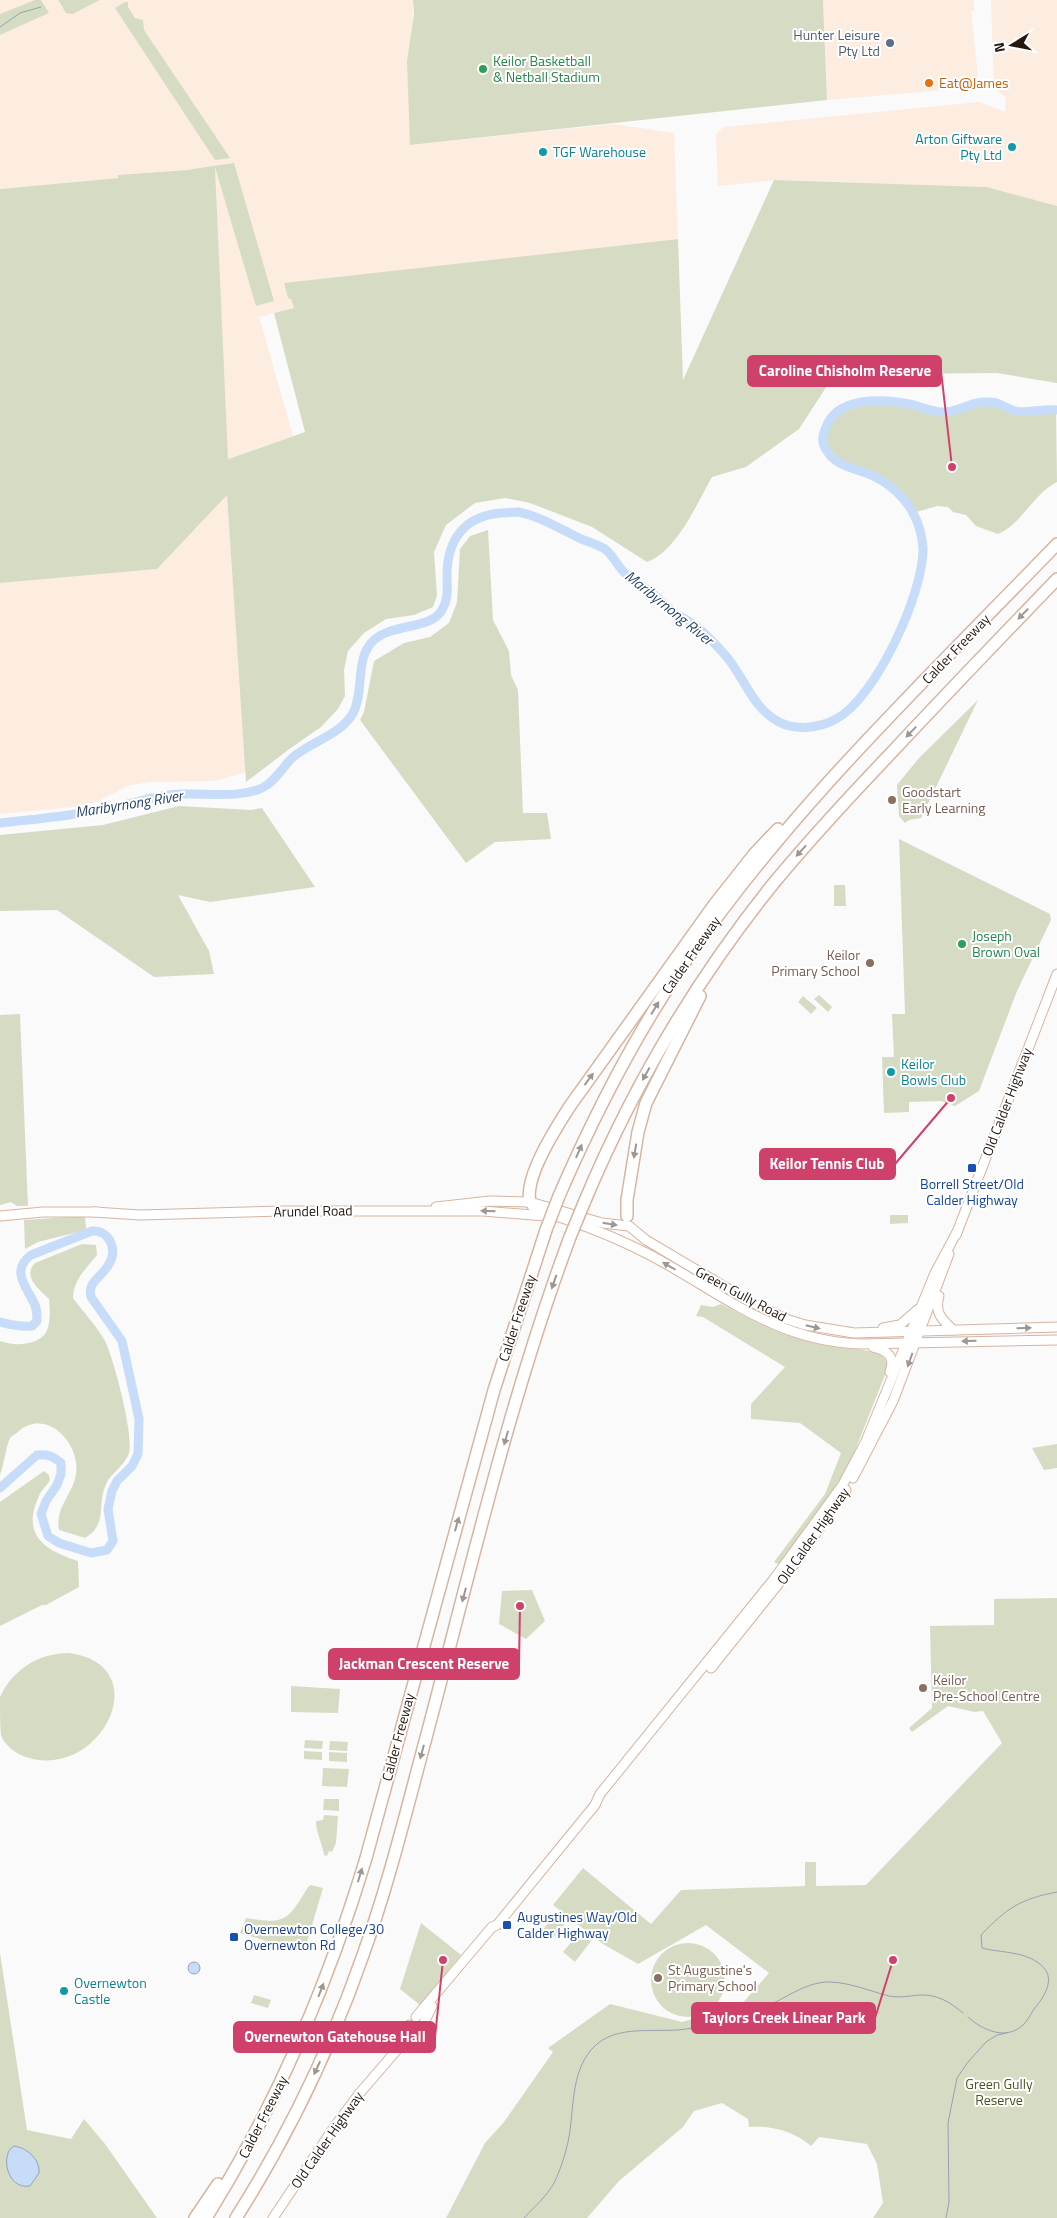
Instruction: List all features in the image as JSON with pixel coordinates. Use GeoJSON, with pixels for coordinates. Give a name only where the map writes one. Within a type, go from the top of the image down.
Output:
{"type":"FeatureCollection","features":[{"type":"Feature","properties":{"kind":"highway","name":"Calder Freeway"},"geometry":{"type":"LineString","coordinates":[[206,2218],[255,2136],[303,2035],[331,1964],[363,1867],[494,1390],[546,1230],[559,1196],[605,1097],[672,981],[702,937],[756,866],[844,765],[1057,544]]}},
{"type":"Feature","properties":{"kind":"highway","name":"Calder Freeway"},"geometry":{"type":"LineString","coordinates":[[236,2218],[274,2154],[305,2093],[336,2024],[364,1954],[401,1830],[505,1443],[536,1337],[570,1237],[618,1126],[659,1050],[692,997],[738,930],[796,857],[857,789],[1057,579]]}},
{"type":"Feature","properties":{"kind":"highway"},"geometry":{"type":"LineString","coordinates":[[530,1202],[529,1192],[531,1183],[562,1120],[676,956],[755,853],[844,765]]}},
{"type":"Feature","properties":{"kind":"highway"},"geometry":{"type":"LineString","coordinates":[[628,1221],[628,1190],[638,1132],[646,1103],[703,991],[738,930]]}},
{"type":"Feature","properties":{"kind":"highway"},"geometry":{"type":"LineString","coordinates":[[195,2218],[261,2113],[303,2035]]}},
{"type":"Feature","properties":{"kind":"main road","name":"Old Calder Highway"},"geometry":{"type":"LineString","coordinates":[[273,2218],[334,2126],[383,2064],[387,2062],[408,2037],[421,2027],[430,2009],[492,1936],[497,1925],[600,1799],[604,1797],[778,1577],[823,1525],[859,1468],[893,1401],[1057,974]]}},
{"type":"Feature","properties":{"kind":"main road","name":"Arundel Road"},"geometry":{"type":"LineString","coordinates":[[396,1210],[490,1201],[530,1202]]}},
{"type":"Feature","properties":{"kind":"main road"},"geometry":{"type":"LineString","coordinates":[[530,1202],[602,1222],[628,1221],[627,1234],[621,1241]]}},
{"type":"Feature","properties":{"kind":"main road"},"geometry":{"type":"LineString","coordinates":[[530,1202],[535,1211],[593,1229]]}},
{"type":"Feature","properties":{"kind":"main road","name":"Arundel Road"},"geometry":{"type":"LineString","coordinates":[[0,1216],[49,1212],[94,1212],[131,1215],[396,1210],[500,1211],[536,1215]]}},
{"type":"Feature","properties":{"kind":"main road","name":"Green Gully Road"},"geometry":{"type":"LineString","coordinates":[[536,1215],[593,1229],[621,1241],[773,1325],[824,1341],[905,1343],[1057,1340]]}},
{"type":"Feature","properties":{"kind":"main road","name":"Green Gully Road"},"geometry":{"type":"LineString","coordinates":[[628,1221],[646,1240],[747,1300],[786,1319],[820,1329],[854,1333],[1057,1327]]}},
{"type":"Feature","properties":{"kind":"main road","name":"Old Calder Highway"},"geometry":{"type":"LineString","coordinates":[[778,1577],[842,1486],[866,1441],[935,1273],[958,1230]]}},
{"type":"Feature","properties":{"kind":"main road"},"geometry":{"type":"LineString","coordinates":[[944,1271],[937,1310],[953,1330]]}},
{"type":"Feature","properties":{"kind":"main road"},"geometry":{"type":"LineString","coordinates":[[854,1333],[900,1325],[911,1317],[922,1304]]}},
{"type":"Feature","properties":{"kind":"main road"},"geometry":{"type":"LineString","coordinates":[[850,1343],[883,1350],[890,1355],[892,1361],[866,1441]]}},
{"type":"Feature","properties":{"kind":"main road","name":"Old Calder Highway"},"geometry":{"type":"LineString","coordinates":[[383,2064],[384,2059],[403,2037],[413,2021],[492,1927],[497,1925]]}},
{"type":"Feature","properties":{"kind":"main road"},"geometry":{"type":"LineString","coordinates":[[413,2021],[421,2019],[421,2027]]}},
{"type":"Feature","properties":{"kind":"shaded area"},"geometry":{"type":"Polygon","coordinates":[[[0,0],[58,0],[62,8],[78,12],[100,0],[413,0],[410,145],[614,124],[674,133],[678,239],[284,283],[294,308],[259,317],[293,436],[227,459],[215,167],[119,175],[119,178],[0,189],[0,0]]]}},
{"type":"Feature","properties":{"kind":"shaded area"},"geometry":{"type":"Polygon","coordinates":[[[823,0],[974,0],[974,11],[971,11],[978,76],[968,88],[827,100],[823,0]]]}},
{"type":"Feature","properties":{"kind":"shaded area"},"geometry":{"type":"Polygon","coordinates":[[[991,0],[1057,0],[1057,206],[987,187],[776,180],[718,186],[716,135],[723,127],[979,102],[1005,112],[1006,98],[994,87],[991,0]]]}},
{"type":"Feature","properties":{"kind":"shaded area"},"geometry":{"type":"Polygon","coordinates":[[[227,494],[246,772],[215,781],[149,782],[127,786],[97,802],[73,807],[0,814],[0,583],[157,569],[227,494]]]}},
{"type":"Feature","properties":{"kind":"green space"},"geometry":{"type":"Polygon","coordinates":[[[35,0],[41,0],[49,13],[0,35],[0,14],[35,0]]]}},
{"type":"Feature","properties":{"kind":"green space"},"geometry":{"type":"Polygon","coordinates":[[[58,0],[100,0],[73,14],[66,13],[58,0]]]}},
{"type":"Feature","properties":{"kind":"green space"},"geometry":{"type":"Polygon","coordinates":[[[413,0],[823,0],[827,100],[410,145],[407,61],[414,14],[413,0]]]}},
{"type":"Feature","properties":{"kind":"green space"},"geometry":{"type":"Polygon","coordinates":[[[128,2],[128,7],[135,18],[143,20],[144,30],[230,158],[215,160],[115,8],[128,2]]]}},
{"type":"Feature","properties":{"kind":"green space"},"geometry":{"type":"Polygon","coordinates":[[[234,163],[274,301],[256,306],[215,167],[228,459],[305,432],[274,313],[294,308],[291,299],[288,298],[284,283],[678,239],[683,380],[774,180],[987,187],[1057,206],[1057,383],[997,373],[893,374],[827,386],[799,429],[746,467],[712,477],[677,538],[658,556],[647,562],[592,527],[530,503],[505,498],[475,503],[446,525],[434,552],[437,596],[433,607],[414,615],[386,619],[364,633],[348,651],[344,670],[345,696],[338,709],[321,727],[246,782],[227,495],[157,569],[0,583],[0,189],[118,178],[118,175],[186,170],[234,163]]]}},
{"type":"Feature","properties":{"kind":"green space"},"geometry":{"type":"Polygon","coordinates":[[[882,400],[914,404],[935,412],[951,412],[973,403],[988,401],[1002,403],[1014,411],[1056,410],[1057,482],[1041,494],[1014,523],[998,534],[976,526],[966,515],[953,512],[948,507],[937,506],[913,513],[886,483],[835,460],[828,454],[824,446],[823,436],[827,423],[836,412],[850,405],[882,400]]]}},
{"type":"Feature","properties":{"kind":"green space"},"geometry":{"type":"Polygon","coordinates":[[[488,530],[493,620],[509,651],[511,675],[518,690],[523,813],[547,813],[551,839],[495,842],[466,863],[360,720],[364,712],[374,661],[404,643],[430,637],[449,623],[457,602],[460,549],[470,536],[488,530]]]}},
{"type":"Feature","properties":{"kind":"green space"},"geometry":{"type":"Polygon","coordinates":[[[978,700],[921,818],[909,820],[905,823],[899,816],[897,785],[919,758],[978,700]]]}},
{"type":"Feature","properties":{"kind":"green space"},"geometry":{"type":"Polygon","coordinates":[[[179,806],[251,810],[262,808],[315,887],[210,902],[178,895],[209,951],[214,974],[154,977],[57,910],[0,911],[0,835],[103,825],[179,806]]]}},
{"type":"Feature","properties":{"kind":"green space"},"geometry":{"type":"Polygon","coordinates":[[[899,839],[1050,914],[1051,920],[1017,991],[979,1091],[955,1106],[941,1101],[909,1102],[909,1112],[884,1113],[882,1057],[894,1057],[892,1014],[905,1014],[899,839]]]}},
{"type":"Feature","properties":{"kind":"green space"},"geometry":{"type":"Polygon","coordinates":[[[834,885],[845,885],[846,906],[834,906],[834,885]]]}},
{"type":"Feature","properties":{"kind":"green space"},"geometry":{"type":"Polygon","coordinates":[[[819,995],[832,1007],[828,1012],[814,999],[819,995]]]}},
{"type":"Feature","properties":{"kind":"green space"},"geometry":{"type":"Polygon","coordinates":[[[803,996],[817,1008],[811,1014],[798,1002],[803,996]]]}},
{"type":"Feature","properties":{"kind":"green space"},"geometry":{"type":"Polygon","coordinates":[[[20,1014],[28,1206],[17,1206],[11,1202],[0,1205],[0,1015],[20,1014]]]}},
{"type":"Feature","properties":{"kind":"green space"},"geometry":{"type":"Polygon","coordinates":[[[890,1215],[908,1215],[908,1223],[890,1224],[890,1215]]]}},
{"type":"Feature","properties":{"kind":"green space"},"geometry":{"type":"Polygon","coordinates":[[[85,1216],[86,1230],[38,1242],[25,1249],[24,1220],[85,1216]]]}},
{"type":"Feature","properties":{"kind":"green space"},"geometry":{"type":"Polygon","coordinates":[[[82,1244],[96,1245],[97,1255],[84,1270],[75,1285],[73,1298],[98,1330],[109,1350],[122,1397],[130,1444],[127,1458],[106,1484],[103,1492],[100,1520],[92,1532],[85,1538],[59,1530],[60,1512],[74,1481],[76,1462],[69,1443],[55,1429],[47,1425],[28,1425],[11,1437],[0,1475],[0,1341],[11,1344],[24,1344],[36,1341],[45,1334],[49,1322],[49,1299],[33,1282],[30,1273],[31,1268],[35,1263],[82,1244]]]}},
{"type":"Feature","properties":{"kind":"green space"},"geometry":{"type":"Polygon","coordinates":[[[721,1304],[766,1327],[790,1336],[879,1353],[886,1361],[887,1370],[854,1453],[836,1486],[785,1561],[780,1565],[774,1562],[825,1494],[841,1453],[800,1423],[751,1419],[751,1404],[785,1367],[703,1317],[696,1316],[701,1305],[713,1307],[721,1304]]]}},
{"type":"Feature","properties":{"kind":"green space"},"geometry":{"type":"Polygon","coordinates":[[[1057,1444],[1057,1468],[1044,1470],[1032,1448],[1057,1444]]]}},
{"type":"Feature","properties":{"kind":"green space"},"geometry":{"type":"Polygon","coordinates":[[[44,1471],[49,1475],[50,1480],[40,1494],[34,1510],[34,1531],[46,1546],[55,1552],[78,1561],[79,1587],[46,1605],[42,1605],[0,1626],[0,1502],[44,1471]]]}},
{"type":"Feature","properties":{"kind":"green space"},"geometry":{"type":"Polygon","coordinates":[[[532,1590],[545,1621],[526,1639],[499,1624],[502,1591],[532,1590]]]}},
{"type":"Feature","properties":{"kind":"green space","name":"Green Gully Reserve"},"geometry":{"type":"Polygon","coordinates":[[[1057,1598],[1057,2218],[873,2218],[883,2203],[877,2164],[867,2144],[819,2137],[811,2146],[798,2137],[782,2130],[766,2127],[749,2127],[748,2119],[722,2103],[694,2111],[683,2127],[619,2181],[587,2218],[446,2218],[485,2143],[504,2122],[553,2052],[548,2048],[610,2004],[682,2022],[740,2006],[769,1973],[706,1925],[638,1964],[603,1944],[553,1905],[583,1868],[651,1924],[681,1890],[805,1886],[805,1862],[816,1862],[816,1886],[866,1885],[1002,1743],[983,1711],[974,1712],[948,1706],[912,1732],[909,1728],[932,1708],[930,1626],[994,1625],[994,1599],[1057,1598]]]}},
{"type":"Feature","properties":{"kind":"green space"},"geometry":{"type":"Polygon","coordinates":[[[69,1653],[96,1662],[111,1678],[114,1698],[109,1719],[96,1738],[77,1753],[53,1760],[22,1756],[8,1746],[1,1735],[0,1697],[12,1678],[28,1665],[47,1656],[69,1653]]]}},
{"type":"Feature","properties":{"kind":"green space"},"geometry":{"type":"Polygon","coordinates":[[[291,1686],[340,1689],[338,1713],[291,1712],[291,1686]]]}},
{"type":"Feature","properties":{"kind":"green space"},"geometry":{"type":"Polygon","coordinates":[[[305,1740],[323,1741],[322,1749],[304,1748],[305,1740]]]}},
{"type":"Feature","properties":{"kind":"green space"},"geometry":{"type":"Polygon","coordinates":[[[330,1741],[348,1742],[347,1751],[329,1750],[330,1741]]]}},
{"type":"Feature","properties":{"kind":"green space"},"geometry":{"type":"Polygon","coordinates":[[[304,1751],[322,1752],[322,1760],[304,1759],[304,1751]]]}},
{"type":"Feature","properties":{"kind":"green space"},"geometry":{"type":"Polygon","coordinates":[[[329,1752],[347,1753],[347,1762],[329,1761],[329,1752]]]}},
{"type":"Feature","properties":{"kind":"green space"},"geometry":{"type":"Polygon","coordinates":[[[323,1768],[349,1769],[347,1787],[322,1786],[323,1768]]]}},
{"type":"Feature","properties":{"kind":"green space"},"geometry":{"type":"Polygon","coordinates":[[[324,1799],[339,1799],[339,1811],[323,1810],[324,1799]]]}},
{"type":"Feature","properties":{"kind":"green space"},"geometry":{"type":"Polygon","coordinates":[[[324,1815],[338,1816],[336,1843],[332,1852],[329,1851],[327,1856],[324,1855],[316,1825],[316,1821],[323,1820],[324,1815]]]}},
{"type":"Feature","properties":{"kind":"green space"},"geometry":{"type":"Polygon","coordinates":[[[311,1885],[323,1888],[304,1952],[240,1933],[246,1918],[270,1921],[284,1918],[296,1907],[311,1885]]]}},
{"type":"Feature","properties":{"kind":"green space"},"geometry":{"type":"Polygon","coordinates":[[[556,1913],[566,1922],[551,1940],[541,1932],[556,1913]]]}},
{"type":"Feature","properties":{"kind":"green space"},"geometry":{"type":"Polygon","coordinates":[[[421,1923],[461,1955],[420,2005],[400,1989],[421,1923]]]}},
{"type":"Feature","properties":{"kind":"green space"},"geometry":{"type":"Polygon","coordinates":[[[578,1934],[591,1941],[575,1962],[563,1952],[578,1934]]]}},
{"type":"Feature","properties":{"kind":"green space"},"geometry":{"type":"Polygon","coordinates":[[[688,1943],[702,1946],[714,1954],[722,1966],[725,1980],[722,1994],[714,2006],[702,2014],[688,2017],[674,2014],[662,2006],[654,1994],[651,1980],[654,1966],[662,1954],[674,1946],[688,1943]]]}},
{"type":"Feature","properties":{"kind":"green space"},"geometry":{"type":"Polygon","coordinates":[[[0,1953],[27,2130],[71,2139],[84,2119],[105,2144],[157,2218],[0,2218],[0,1953]]]}},
{"type":"Feature","properties":{"kind":"green space"},"geometry":{"type":"Polygon","coordinates":[[[254,1995],[271,2000],[268,2008],[251,2003],[254,1995]]]}},
{"type":"Feature","properties":{"kind":"water"},"geometry":{"type":"Polygon","coordinates":[[[192,1962],[196,1962],[200,1968],[196,1974],[192,1974],[188,1970],[188,1966],[192,1962]]]}},
{"type":"Feature","properties":{"kind":"water"},"geometry":{"type":"Polygon","coordinates":[[[14,2146],[24,2149],[32,2155],[39,2168],[39,2173],[30,2186],[22,2186],[15,2182],[8,2170],[7,2156],[14,2146]]]}},
{"type":"Feature","properties":{"kind":"waterway"},"geometry":{"type":"LineString","coordinates":[[0,27],[20,13],[41,7]]}},
{"type":"Feature","properties":{"kind":"waterway","name":"Maribyrnong River"},"geometry":{"type":"LineString","coordinates":[[0,823],[89,812],[169,795],[240,794],[252,792],[267,785],[275,779],[299,752],[333,733],[348,721],[357,704],[362,665],[368,647],[382,635],[429,621],[437,616],[446,601],[448,563],[454,541],[460,532],[477,519],[501,513],[518,512],[534,517],[605,549],[629,577],[651,592],[674,612],[696,626],[711,640],[726,656],[756,701],[770,716],[779,722],[793,727],[823,725],[836,719],[851,707],[867,690],[881,667],[895,642],[906,616],[921,567],[923,548],[916,519],[911,509],[901,497],[890,486],[877,478],[836,461],[827,451],[823,442],[823,436],[832,417],[850,405],[874,401],[909,404],[942,412],[989,402],[997,403],[1019,412],[1057,410]]}},
{"type":"Feature","properties":{"kind":"waterway","name":"Maribyrnong River"},"geometry":{"type":"LineString","coordinates":[[0,1322],[32,1326],[37,1321],[35,1306],[21,1272],[22,1266],[31,1255],[92,1231],[103,1234],[107,1237],[112,1247],[112,1258],[92,1285],[91,1297],[122,1341],[139,1419],[138,1454],[132,1466],[117,1481],[112,1491],[108,1509],[113,1541],[107,1550],[91,1553],[59,1543],[48,1536],[41,1514],[61,1474],[61,1463],[53,1457],[37,1455],[0,1488]]}},
{"type":"Feature","properties":{"kind":"waterway"},"geometry":{"type":"LineString","coordinates":[[968,2017],[980,2026],[1002,2033],[1016,2030],[1028,2019],[1045,1993],[1048,1981],[1046,1970],[1035,1960],[1028,1957],[982,1948],[981,1935],[1015,1906],[1033,1898],[1057,1892]]}},
{"type":"Feature","properties":{"kind":"waterway"},"geometry":{"type":"LineString","coordinates":[[524,2218],[548,2192],[559,2172],[569,2137],[574,2092],[585,2059],[601,2041],[612,2035],[638,2031],[679,2030],[710,2024],[772,2004],[805,1987],[822,1982],[846,1984],[893,1997],[919,1995],[937,1997],[953,2005],[963,2013]]}},
{"type":"Feature","properties":{"kind":"waterway"},"geometry":{"type":"LineString","coordinates":[[946,2218],[949,2202],[948,2123],[957,2078],[986,2042],[997,2035],[1007,2033]]}},
{"type":"Feature","properties":{"kind":"place","name":"Hunter Leisure Pty Ltd"},"geometry":{"type":"Point","coordinates":[890,43]}},
{"type":"Feature","properties":{"kind":"place","name":"Keilor Basketball & Netball Stadium"},"geometry":{"type":"Point","coordinates":[483,69]}},
{"type":"Feature","properties":{"kind":"place","name":"Eat@James"},"geometry":{"type":"Point","coordinates":[929,83]}},
{"type":"Feature","properties":{"kind":"place","name":"Arton Giftware Pty Ltd"},"geometry":{"type":"Point","coordinates":[1012,147]}},
{"type":"Feature","properties":{"kind":"place","name":"TGF Warehouse"},"geometry":{"type":"Point","coordinates":[543,152]}},
{"type":"Feature","properties":{"kind":"place","name":"Caroline Chisholm Reserve"},"geometry":{"type":"Point","coordinates":[952,467]}},
{"type":"Feature","properties":{"kind":"place","name":"Goodstart Early Learning"},"geometry":{"type":"Point","coordinates":[892,800]}},
{"type":"Feature","properties":{"kind":"place","name":"Joseph Brown Oval"},"geometry":{"type":"Point","coordinates":[962,944]}},
{"type":"Feature","properties":{"kind":"place","name":"Keilor Primary School"},"geometry":{"type":"Point","coordinates":[870,963]}},
{"type":"Feature","properties":{"kind":"place","name":"Keilor Bowls Club"},"geometry":{"type":"Point","coordinates":[891,1072]}},
{"type":"Feature","properties":{"kind":"place","name":"Keilor Tennis Club"},"geometry":{"type":"Point","coordinates":[951,1098]}},
{"type":"Feature","properties":{"kind":"place","name":"Borrell Street/Old Calder Highway"},"geometry":{"type":"Point","coordinates":[972,1168]}},
{"type":"Feature","properties":{"kind":"place","name":"Jackman Crescent Reserve"},"geometry":{"type":"Point","coordinates":[520,1606]}},
{"type":"Feature","properties":{"kind":"place","name":"Keilor Pre-School Centre"},"geometry":{"type":"Point","coordinates":[923,1688]}},
{"type":"Feature","properties":{"kind":"place","name":"Augustines Way/Old Calder Highway"},"geometry":{"type":"Point","coordinates":[507,1925]}},
{"type":"Feature","properties":{"kind":"place","name":"Overnewton College/30 Overnewton Rd"},"geometry":{"type":"Point","coordinates":[234,1937]}},
{"type":"Feature","properties":{"kind":"place","name":"Overnewton Gatehouse Hall"},"geometry":{"type":"Point","coordinates":[443,1960]}},
{"type":"Feature","properties":{"kind":"place","name":"Taylors Creek Linear Park"},"geometry":{"type":"Point","coordinates":[893,1960]}},
{"type":"Feature","properties":{"kind":"place","name":"St Augustine's Primary School"},"geometry":{"type":"Point","coordinates":[658,1978]}},
{"type":"Feature","properties":{"kind":"place","name":"Overnewton Castle"},"geometry":{"type":"Point","coordinates":[64,1991]}}]}
